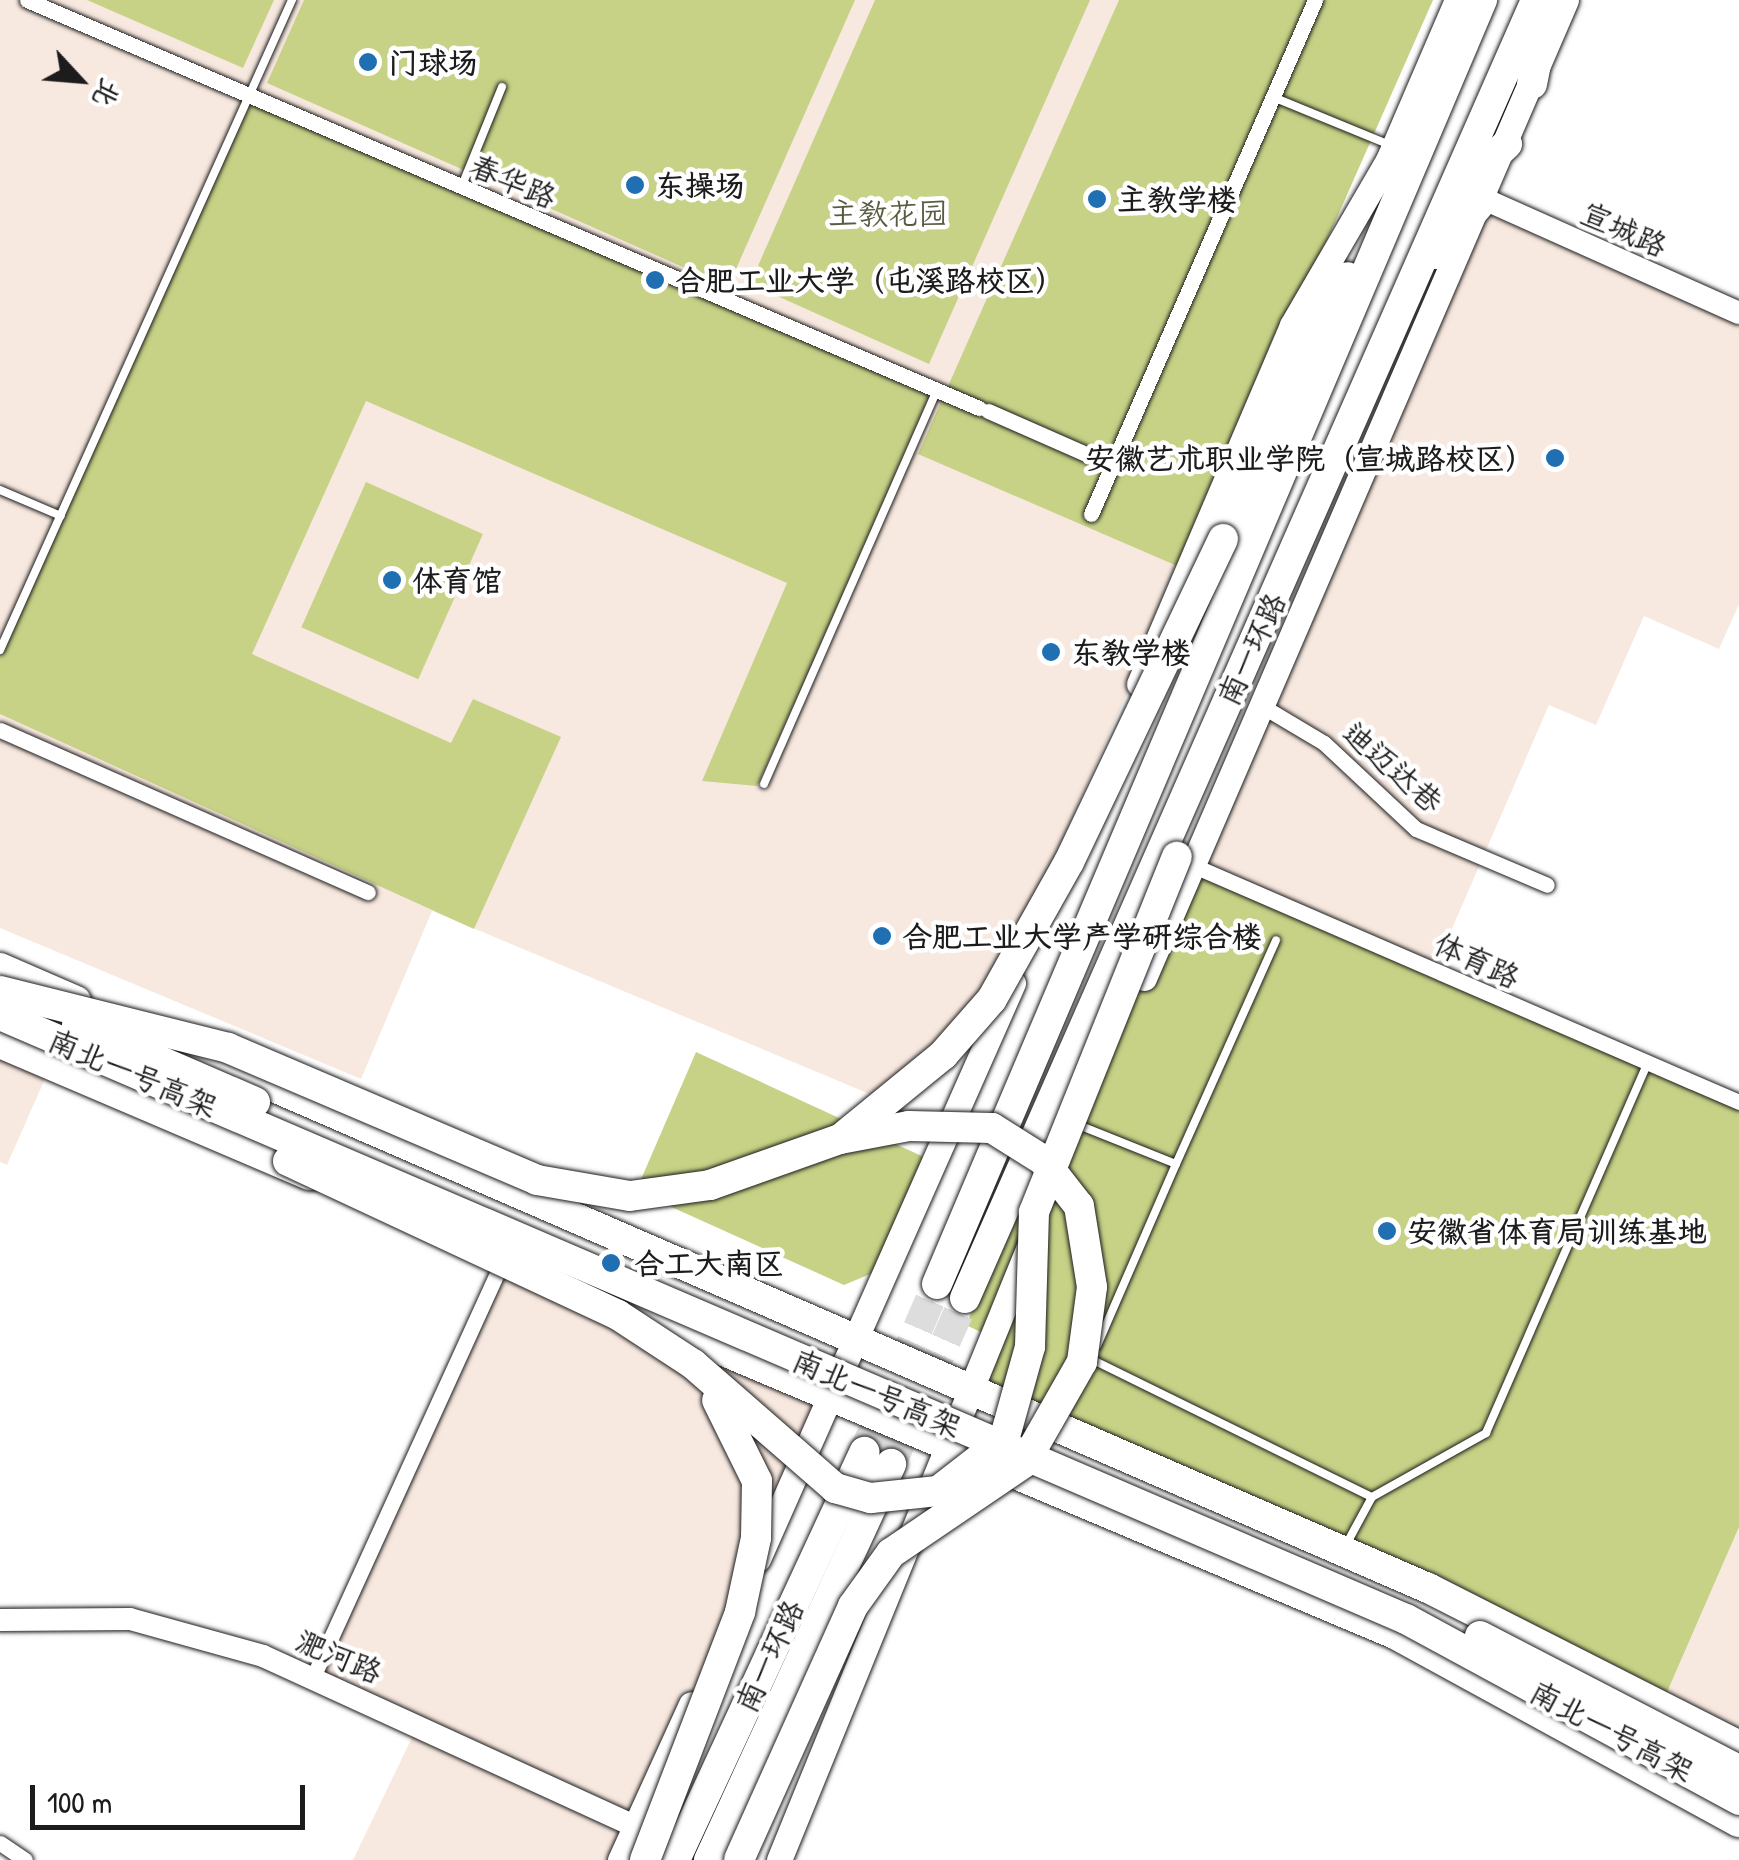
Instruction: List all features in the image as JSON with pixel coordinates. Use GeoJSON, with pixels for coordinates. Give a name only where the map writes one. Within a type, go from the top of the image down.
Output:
{"type":"FeatureCollection","features":[{"type":"Feature","properties":{"kind":"highway","name":"南一环路"},"geometry":{"type":"LineString","coordinates":[[937,1284],[1482,0]]}},
{"type":"Feature","properties":{"kind":"highway","name":"南一环路"},"geometry":{"type":"LineString","coordinates":[[964,1298],[1536,0]]}},
{"type":"Feature","properties":{"kind":"highway"},"geometry":{"type":"LineString","coordinates":[[1532,84],[1549,0]]}},
{"type":"Feature","properties":{"kind":"highway"},"geometry":{"type":"LineString","coordinates":[[1391,154],[1468,34]]}},
{"type":"Feature","properties":{"kind":"highway"},"geometry":{"type":"LineString","coordinates":[[1453,194],[1507,144]]}},
{"type":"Feature","properties":{"kind":"highway"},"geometry":{"type":"LineString","coordinates":[[1416,279],[1484,200]]}},
{"type":"Feature","properties":{"kind":"highway"},"geometry":{"type":"LineString","coordinates":[[840,1138],[944,1055],[992,999],[1069,862],[1224,539],[1322,315],[1384,225]]}},
{"type":"Feature","properties":{"kind":"highway"},"geometry":{"type":"LineString","coordinates":[[0,1026],[618,1316],[693,1364],[810,1473],[871,1498],[938,1492],[1004,1440],[1030,1348],[1034,1212],[1264,664],[1271,608]]}},
{"type":"Feature","properties":{"kind":"highway"},"geometry":{"type":"LineString","coordinates":[[0,968],[1343,1551],[1739,1746]]}},
{"type":"Feature","properties":{"kind":"highway"},"geometry":{"type":"LineString","coordinates":[[0,992],[228,1048],[537,1180],[630,1196],[710,1186],[840,1138],[909,1126],[992,1128],[1043,1160],[1079,1206],[1090,1306],[1082,1362],[1025,1462],[891,1553],[854,1606],[740,1860]]}},
{"type":"Feature","properties":{"kind":"highway","name":"南北一号高架"},"geometry":{"type":"LineString","coordinates":[[0,992],[1424,1607],[1739,1770]]}},
{"type":"Feature","properties":{"kind":"highway","name":"南北一号高架"},"geometry":{"type":"LineString","coordinates":[[0,1016],[1406,1619],[1739,1800]]}},
{"type":"Feature","properties":{"kind":"highway"},"geometry":{"type":"LineString","coordinates":[[0,1043],[1394,1634],[1739,1822]]}},
{"type":"Feature","properties":{"kind":"highway"},"geometry":{"type":"LineString","coordinates":[[645,1860],[740,1612],[756,1538],[756,1481],[745,1442],[693,1364]]}},
{"type":"Feature","properties":{"kind":"highway","name":"南一环路"},"geometry":{"type":"LineString","coordinates":[[676,1860],[878,1458],[709,1860]]}},
{"type":"Feature","properties":{"kind":"main road"},"geometry":{"type":"LineString","coordinates":[[620,1860],[834,1398],[1292,324],[1391,154],[1457,0]]}},
{"type":"Feature","properties":{"kind":"main road"},"geometry":{"type":"LineString","coordinates":[[779,1860],[946,1444],[1081,1126],[1184,862],[1262,706],[1484,200],[1566,0]]}},
{"type":"Feature","properties":{"kind":"street","name":"春华路"},"geometry":{"type":"LineString","coordinates":[[27,0],[1113,466]]}},
{"type":"Feature","properties":{"kind":"street"},"geometry":{"type":"LineString","coordinates":[[1091,514],[1314,0]]}},
{"type":"Feature","properties":{"kind":"street","name":"宣城路"},"geometry":{"type":"LineString","coordinates":[[1484,200],[1739,313]]}},
{"type":"Feature","properties":{"kind":"street","name":"迪迈达巷"},"geometry":{"type":"LineString","coordinates":[[1262,706],[1324,743],[1416,828],[1547,885]]}},
{"type":"Feature","properties":{"kind":"street"},"geometry":{"type":"LineString","coordinates":[[0,730],[368,892]]}},
{"type":"Feature","properties":{"kind":"street","name":"体育路"},"geometry":{"type":"LineString","coordinates":[[1184,862],[1739,1102]]}},
{"type":"Feature","properties":{"kind":"street"},"geometry":{"type":"LineString","coordinates":[[313,1678],[504,1258]]}},
{"type":"Feature","properties":{"kind":"street","name":"淝河路"},"geometry":{"type":"LineString","coordinates":[[0,1620],[130,1620],[313,1678],[635,1826]]}},
{"type":"Feature","properties":{"kind":"street"},"geometry":{"type":"LineString","coordinates":[[0,1843],[25,1860]]}},
{"type":"Feature","properties":{"kind":"lane"},"geometry":{"type":"LineString","coordinates":[[0,650],[292,0]]}},
{"type":"Feature","properties":{"kind":"lane"},"geometry":{"type":"LineString","coordinates":[[461,188],[502,87]]}},
{"type":"Feature","properties":{"kind":"lane"},"geometry":{"type":"LineString","coordinates":[[1273,97],[1391,154]]}},
{"type":"Feature","properties":{"kind":"lane"},"geometry":{"type":"LineString","coordinates":[[764,784],[937,390]]}},
{"type":"Feature","properties":{"kind":"lane"},"geometry":{"type":"LineString","coordinates":[[0,490],[62,516]]}},
{"type":"Feature","properties":{"kind":"lane"},"geometry":{"type":"LineString","coordinates":[[1276,940],[1090,1360],[1372,1498]]}},
{"type":"Feature","properties":{"kind":"lane"},"geometry":{"type":"LineString","coordinates":[[1343,1551],[1372,1498],[1486,1434],[1647,1065]]}},
{"type":"Feature","properties":{"kind":"lane"},"geometry":{"type":"LineString","coordinates":[[1081,1126],[1176,1164]]}},
{"type":"Feature","properties":{"kind":"shaded area","name":"合肥工业大学（屯溪路校区）"},"geometry":{"type":"Polygon","coordinates":[[[0,0],[1433,0],[974,1041],[872,1095],[432,911],[361,1079],[0,928],[0,0]]]}},
{"type":"Feature","properties":{"kind":"shaded area","name":"安徽艺术职业学院（宣城路校区）"},"geometry":{"type":"Polygon","coordinates":[[[1484,199],[1739,313],[1739,604],[1719,649],[1644,616],[1596,725],[1549,705],[1434,970],[1192,865],[1484,199]]]}},
{"type":"Feature","properties":{"kind":"shaded area"},"geometry":{"type":"Polygon","coordinates":[[[0,1043],[51,1065],[7,1165],[0,1162],[0,1043]]]}},
{"type":"Feature","properties":{"kind":"shaded area"},"geometry":{"type":"Polygon","coordinates":[[[504,1258],[834,1398],[620,1860],[353,1860],[419,1723],[313,1677],[504,1258]]]}},
{"type":"Feature","properties":{"kind":"shaded area"},"geometry":{"type":"Polygon","coordinates":[[[1739,1527],[1739,1746],[1661,1706],[1739,1527]]]}},
{"type":"Feature","properties":{"kind":"green space"},"geometry":{"type":"Polygon","coordinates":[[[87,0],[274,0],[243,68],[87,0]]]}},
{"type":"Feature","properties":{"kind":"green space","name":"东操场"},"geometry":{"type":"Polygon","coordinates":[[[304,0],[855,0],[728,287],[267,83],[304,0]]]}},
{"type":"Feature","properties":{"kind":"green space","name":"主教花园"},"geometry":{"type":"Polygon","coordinates":[[[875,0],[1090,0],[929,364],[750,284],[875,0]]]}},
{"type":"Feature","properties":{"kind":"green space"},"geometry":{"type":"Polygon","coordinates":[[[1119,0],[1433,0],[1182,568],[918,454],[1119,0]]]}},
{"type":"Feature","properties":{"kind":"green space"},"geometry":{"type":"Polygon","coordinates":[[[249,97],[937,390],[757,786],[702,781],[787,583],[366,401],[252,654],[451,743],[473,699],[561,737],[474,929],[0,714],[0,648],[249,97]]]}},
{"type":"Feature","properties":{"kind":"green space","name":"体育馆"},"geometry":{"type":"Polygon","coordinates":[[[366,482],[483,534],[418,679],[301,627],[366,482]]]}},
{"type":"Feature","properties":{"kind":"green space","name":"安徽省体育局训练基地"},"geometry":{"type":"Polygon","coordinates":[[[1165,859],[1739,1102],[1739,1527],[1661,1706],[970,1389],[991,1337],[966,1325],[1165,859]]]}},
{"type":"Feature","properties":{"kind":"green space"},"geometry":{"type":"Polygon","coordinates":[[[696,1052],[926,1158],[880,1270],[844,1285],[636,1191],[696,1052]]]}},
{"type":"Feature","properties":{"kind":"tunnel"},"geometry":{"type":"LineString","coordinates":[[864,1452],[937,1284]]}},
{"type":"Feature","properties":{"kind":"tunnel"},"geometry":{"type":"LineString","coordinates":[[891,1464],[965,1298]]}},
{"type":"Feature","properties":{"kind":"place","name":"门球场"},"geometry":{"type":"Point","coordinates":[368,62]}},
{"type":"Feature","properties":{"kind":"place","name":"东操场"},"geometry":{"type":"Point","coordinates":[635,185]}},
{"type":"Feature","properties":{"kind":"place","name":"主教学楼"},"geometry":{"type":"Point","coordinates":[1097,199]}},
{"type":"Feature","properties":{"kind":"place","name":"合肥工业大学（屯溪路校区）"},"geometry":{"type":"Point","coordinates":[655,280]}},
{"type":"Feature","properties":{"kind":"place","name":"安徽艺术职业学院（宣城路校区）"},"geometry":{"type":"Point","coordinates":[1555,458]}},
{"type":"Feature","properties":{"kind":"place","name":"体育馆"},"geometry":{"type":"Point","coordinates":[392,580]}},
{"type":"Feature","properties":{"kind":"place","name":"东教学楼"},"geometry":{"type":"Point","coordinates":[1051,652]}},
{"type":"Feature","properties":{"kind":"place","name":"合肥工业大学产学研综合楼"},"geometry":{"type":"Point","coordinates":[882,936]}},
{"type":"Feature","properties":{"kind":"place","name":"安徽省体育局训练基地"},"geometry":{"type":"Point","coordinates":[1387,1231]}},
{"type":"Feature","properties":{"kind":"place","name":"合工大南区"},"geometry":{"type":"Point","coordinates":[611,1263]}}]}
